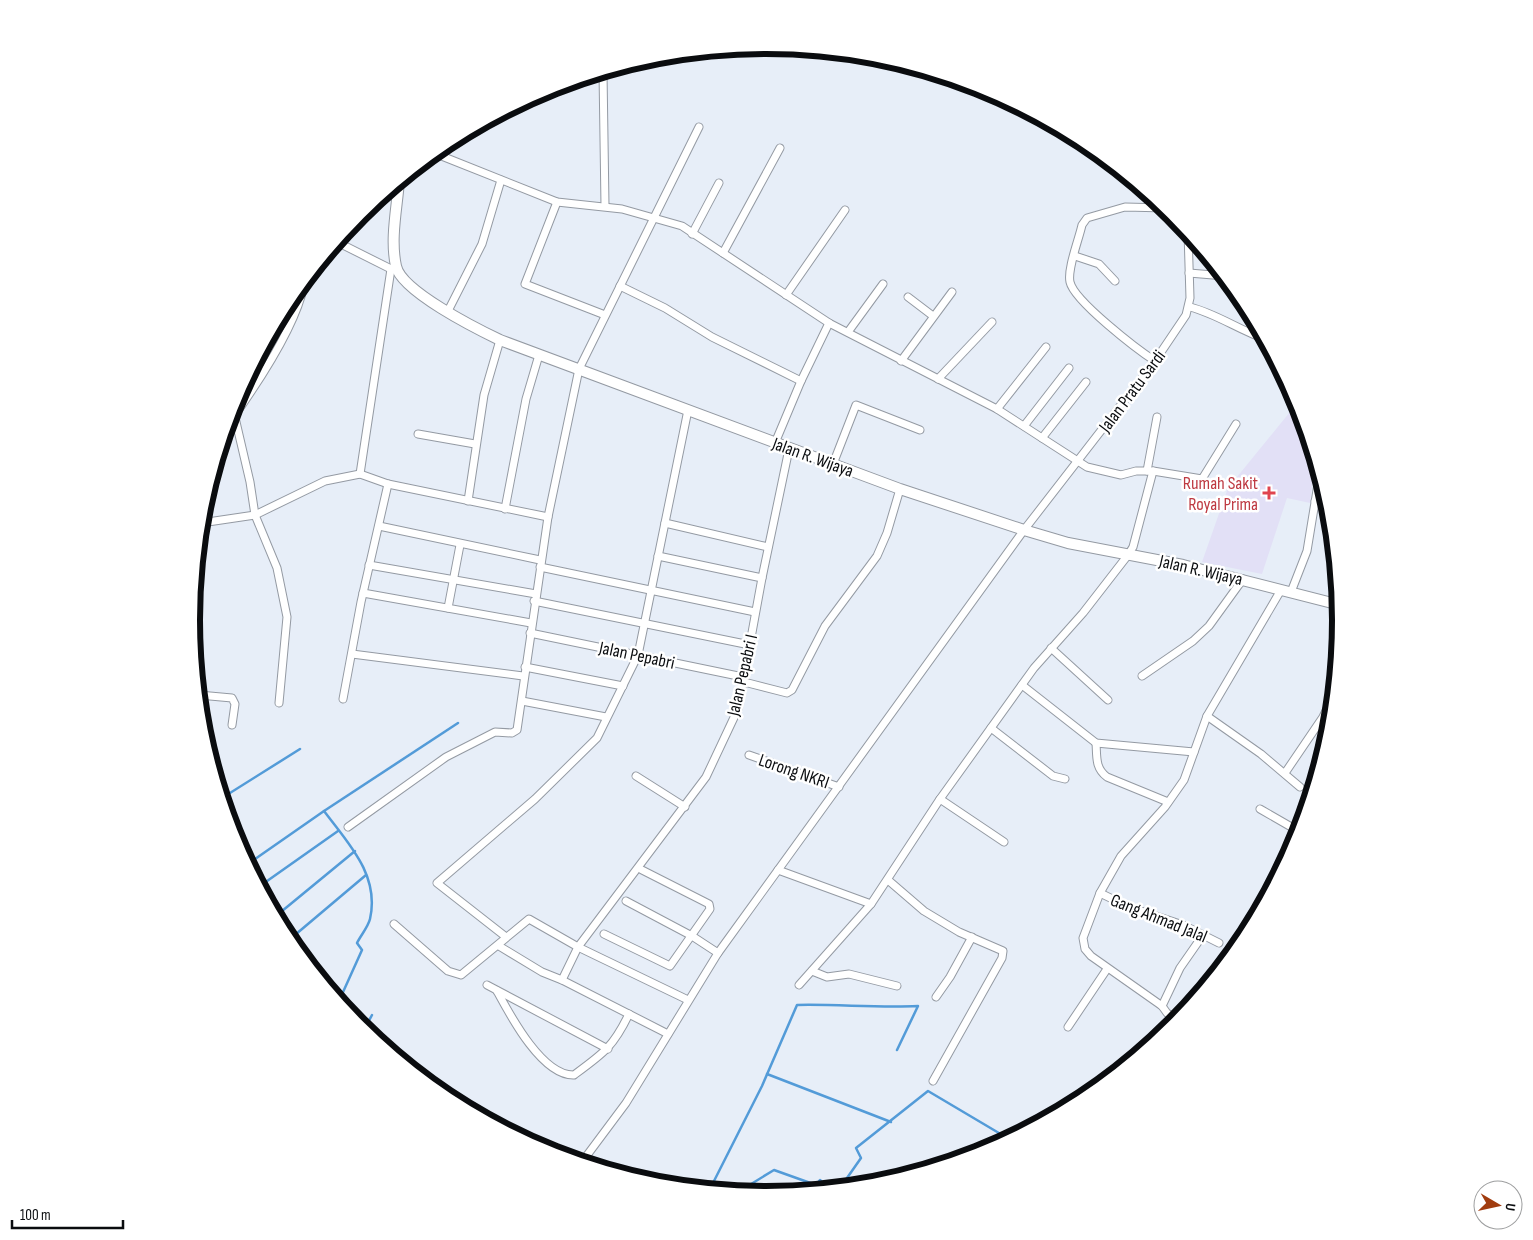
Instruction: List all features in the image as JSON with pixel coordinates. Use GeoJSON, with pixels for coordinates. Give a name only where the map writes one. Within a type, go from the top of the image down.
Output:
{"type":"FeatureCollection","features":[{"type":"Feature","properties":{"kind":"street"},"geometry":{"type":"LineString","coordinates":[[603,78],[604,206]]}},
{"type":"Feature","properties":{"kind":"street"},"geometry":{"type":"LineString","coordinates":[[348,827],[446,757],[495,732],[516,732],[548,517],[579,369],[699,127]]}},
{"type":"Feature","properties":{"kind":"street"},"geometry":{"type":"LineString","coordinates":[[723,253],[780,148]]}},
{"type":"Feature","properties":{"kind":"street"},"geometry":{"type":"LineString","coordinates":[[442,156],[557,202],[604,206],[682,226],[829,322],[901,361],[997,409],[1078,463],[1122,475],[1150,471],[1202,479],[1236,424]]}},
{"type":"Feature","properties":{"kind":"street"},"geometry":{"type":"LineString","coordinates":[[448,311],[482,244],[501,180]]}},
{"type":"Feature","properties":{"kind":"street"},"geometry":{"type":"LineString","coordinates":[[692,234],[719,183]]}},
{"type":"Feature","properties":{"kind":"street"},"geometry":{"type":"LineString","coordinates":[[360,474],[394,268],[398,190]]}},
{"type":"Feature","properties":{"kind":"street"},"geometry":{"type":"LineString","coordinates":[[557,202],[525,282],[605,316]]}},
{"type":"Feature","properties":{"kind":"street"},"geometry":{"type":"LineString","coordinates":[[1154,207],[1125,206],[1087,218],[1082,225],[1070,278],[1076,293],[1127,342],[1155,361]]}},
{"type":"Feature","properties":{"kind":"street"},"geometry":{"type":"LineString","coordinates":[[786,295],[845,210]]}},
{"type":"Feature","properties":{"kind":"street"},"geometry":{"type":"LineString","coordinates":[[1189,243],[1190,307],[1209,312],[1256,336]]}},
{"type":"Feature","properties":{"kind":"street"},"geometry":{"type":"LineString","coordinates":[[343,245],[394,268]]}},
{"type":"Feature","properties":{"kind":"street"},"geometry":{"type":"LineString","coordinates":[[1074,256],[1094,261],[1115,281]]}},
{"type":"Feature","properties":{"kind":"street","name":"Jalan R. Wijaya"},"geometry":{"type":"LineString","coordinates":[[394,268],[404,280],[448,311],[500,340],[900,489],[1068,543],[1243,579],[1333,603]]}},
{"type":"Feature","properties":{"kind":"street"},"geometry":{"type":"LineString","coordinates":[[1190,273],[1216,275]]}},
{"type":"Feature","properties":{"kind":"street"},"geometry":{"type":"LineString","coordinates":[[848,332],[883,284]]}},
{"type":"Feature","properties":{"kind":"street"},"geometry":{"type":"LineString","coordinates":[[620,286],[665,308],[712,336],[801,381]]}},
{"type":"Feature","properties":{"kind":"street"},"geometry":{"type":"LineString","coordinates":[[901,361],[952,292]]}},
{"type":"Feature","properties":{"kind":"street"},"geometry":{"type":"LineString","coordinates":[[908,297],[933,316]]}},
{"type":"Feature","properties":{"kind":"street"},"geometry":{"type":"LineString","coordinates":[[247,395],[263,374],[299,308],[300,299]]}},
{"type":"Feature","properties":{"kind":"street","name":"Jalan Pratu Sardi"},"geometry":{"type":"LineString","coordinates":[[586,1157],[626,1103],[718,953],[1024,530],[1078,463],[1155,361],[1190,307]]}},
{"type":"Feature","properties":{"kind":"street"},"geometry":{"type":"LineString","coordinates":[[775,443],[801,381],[829,322]]}},
{"type":"Feature","properties":{"kind":"street"},"geometry":{"type":"LineString","coordinates":[[938,379],[992,322]]}},
{"type":"Feature","properties":{"kind":"street"},"geometry":{"type":"LineString","coordinates":[[468,501],[475,444],[484,395],[500,340]]}},
{"type":"Feature","properties":{"kind":"street"},"geometry":{"type":"LineString","coordinates":[[997,409],[1046,347]]}},
{"type":"Feature","properties":{"kind":"street"},"geometry":{"type":"LineString","coordinates":[[505,508],[526,400],[539,355]]}},
{"type":"Feature","properties":{"kind":"street"},"geometry":{"type":"LineString","coordinates":[[1024,426],[1069,368]]}},
{"type":"Feature","properties":{"kind":"street"},"geometry":{"type":"LineString","coordinates":[[1042,438],[1086,382]]}},
{"type":"Feature","properties":{"kind":"street"},"geometry":{"type":"LineString","coordinates":[[833,464],[856,405],[920,430]]}},
{"type":"Feature","properties":{"kind":"street"},"geometry":{"type":"LineString","coordinates":[[506,937],[436,883],[535,799],[597,738],[638,655],[688,410]]}},
{"type":"Feature","properties":{"kind":"street"},"geometry":{"type":"LineString","coordinates":[[799,984],[871,904],[940,799],[1022,685],[1051,648],[1083,613],[1128,555],[1133,547],[1150,471],[1157,417]]}},
{"type":"Feature","properties":{"kind":"street"},"geometry":{"type":"LineString","coordinates":[[236,421],[250,482],[255,515],[277,568],[287,617],[279,703]]}},
{"type":"Feature","properties":{"kind":"street"},"geometry":{"type":"LineString","coordinates":[[418,434],[475,444]]}},
{"type":"Feature","properties":{"kind":"street","name":"Jalan Pepabri I"},"geometry":{"type":"LineString","coordinates":[[562,980],[578,947],[685,807],[713,764],[738,708],[755,612],[789,449]]}},
{"type":"Feature","properties":{"kind":"street"},"geometry":{"type":"LineString","coordinates":[[209,522],[255,515],[325,481],[360,474],[388,484],[548,517]]}},
{"type":"Feature","properties":{"kind":"street"},"geometry":{"type":"LineString","coordinates":[[343,699],[369,565],[388,484]]}},
{"type":"Feature","properties":{"kind":"street","name":"Jalan Pepabri"},"geometry":{"type":"LineString","coordinates":[[530,633],[638,655],[744,680],[788,693],[792,690],[824,626],[876,556],[887,533],[900,489]]}},
{"type":"Feature","properties":{"kind":"street"},"geometry":{"type":"LineString","coordinates":[[1171,1016],[1162,1006],[1107,968],[1085,949],[1083,938],[1100,893],[1121,856],[1168,802],[1184,780],[1207,716],[1286,591],[1307,551],[1317,489]]}},
{"type":"Feature","properties":{"kind":"street"},"geometry":{"type":"LineString","coordinates":[[1315,501],[1320,502]]}},
{"type":"Feature","properties":{"kind":"street"},"geometry":{"type":"LineString","coordinates":[[665,523],[768,547]]}},
{"type":"Feature","properties":{"kind":"street"},"geometry":{"type":"LineString","coordinates":[[379,526],[755,612]]}},
{"type":"Feature","properties":{"kind":"street"},"geometry":{"type":"LineString","coordinates":[[448,608],[460,545]]}},
{"type":"Feature","properties":{"kind":"street"},"geometry":{"type":"LineString","coordinates":[[658,556],[762,578]]}},
{"type":"Feature","properties":{"kind":"street"},"geometry":{"type":"LineString","coordinates":[[369,565],[535,597],[644,624],[750,645]]}},
{"type":"Feature","properties":{"kind":"street"},"geometry":{"type":"LineString","coordinates":[[1142,676],[1209,626],[1243,579]]}},
{"type":"Feature","properties":{"kind":"street"},"geometry":{"type":"LineString","coordinates":[[364,593],[531,623]]}},
{"type":"Feature","properties":{"kind":"street"},"geometry":{"type":"LineString","coordinates":[[1051,648],[1108,700]]}},
{"type":"Feature","properties":{"kind":"street"},"geometry":{"type":"LineString","coordinates":[[352,654],[523,676]]}},
{"type":"Feature","properties":{"kind":"street"},"geometry":{"type":"LineString","coordinates":[[525,667],[623,686]]}},
{"type":"Feature","properties":{"kind":"street"},"geometry":{"type":"LineString","coordinates":[[1022,685],[1096,743],[1194,752]]}},
{"type":"Feature","properties":{"kind":"street"},"geometry":{"type":"LineString","coordinates":[[205,696],[232,698],[235,704],[232,725]]}},
{"type":"Feature","properties":{"kind":"street"},"geometry":{"type":"LineString","coordinates":[[522,700],[606,717]]}},
{"type":"Feature","properties":{"kind":"street"},"geometry":{"type":"LineString","coordinates":[[1285,773],[1325,713]]}},
{"type":"Feature","properties":{"kind":"street"},"geometry":{"type":"LineString","coordinates":[[1207,716],[1285,773],[1300,787]]}},
{"type":"Feature","properties":{"kind":"street"},"geometry":{"type":"LineString","coordinates":[[991,728],[1053,776],[1065,779]]}},
{"type":"Feature","properties":{"kind":"street"},"geometry":{"type":"LineString","coordinates":[[1096,743],[1097,767],[1100,772],[1107,777],[1168,802]]}},
{"type":"Feature","properties":{"kind":"street","name":"Lorong NKRI"},"geometry":{"type":"LineString","coordinates":[[749,755],[839,786]]}},
{"type":"Feature","properties":{"kind":"street"},"geometry":{"type":"LineString","coordinates":[[636,776],[685,807]]}},
{"type":"Feature","properties":{"kind":"street"},"geometry":{"type":"LineString","coordinates":[[940,799],[1004,842]]}},
{"type":"Feature","properties":{"kind":"street"},"geometry":{"type":"LineString","coordinates":[[1260,809],[1293,828]]}},
{"type":"Feature","properties":{"kind":"street"},"geometry":{"type":"LineString","coordinates":[[604,934],[668,966],[673,964],[710,909],[710,905],[642,870]]}},
{"type":"Feature","properties":{"kind":"street"},"geometry":{"type":"LineString","coordinates":[[778,870],[871,904]]}},
{"type":"Feature","properties":{"kind":"street"},"geometry":{"type":"LineString","coordinates":[[888,880],[924,911],[972,937],[1003,951],[1002,958],[934,1081]]}},
{"type":"Feature","properties":{"kind":"street","name":"Gang Ahmad Jalal"},"geometry":{"type":"LineString","coordinates":[[1100,893],[1129,907],[1183,925],[1219,943]]}},
{"type":"Feature","properties":{"kind":"street"},"geometry":{"type":"LineString","coordinates":[[626,901],[692,936],[718,953]]}},
{"type":"Feature","properties":{"kind":"street"},"geometry":{"type":"LineString","coordinates":[[394,924],[455,974],[461,975],[499,946],[506,937],[529,918],[578,947],[688,1000]]}},
{"type":"Feature","properties":{"kind":"street"},"geometry":{"type":"LineString","coordinates":[[1162,1006],[1180,968],[1203,935]]}},
{"type":"Feature","properties":{"kind":"street"},"geometry":{"type":"LineString","coordinates":[[936,997],[950,977],[972,937]]}},
{"type":"Feature","properties":{"kind":"street"},"geometry":{"type":"LineString","coordinates":[[499,946],[542,972],[562,980],[668,1034]]}},
{"type":"Feature","properties":{"kind":"street"},"geometry":{"type":"LineString","coordinates":[[1068,1027],[1107,968]]}},
{"type":"Feature","properties":{"kind":"street"},"geometry":{"type":"LineString","coordinates":[[812,971],[827,977],[849,974],[897,986]]}},
{"type":"Feature","properties":{"kind":"street"},"geometry":{"type":"LineString","coordinates":[[487,985],[608,1049]]}},
{"type":"Feature","properties":{"kind":"street"},"geometry":{"type":"LineString","coordinates":[[497,990],[520,1031],[551,1067],[574,1076],[608,1049],[616,1040],[629,1014]]}},
{"type":"Feature","properties":{"kind":"shaded area","name":"Rumah Sakit Royal Prima"},"geometry":{"type":"Polygon","coordinates":[[[1292,409],[1313,474],[1310,503],[1287,498],[1262,574],[1202,562],[1228,488],[1292,409]]]}},
{"type":"Feature","properties":{"kind":"waterway"},"geometry":{"type":"LineString","coordinates":[[324,811],[458,723]]}},
{"type":"Feature","properties":{"kind":"waterway"},"geometry":{"type":"LineString","coordinates":[[228,794],[300,749]]}},
{"type":"Feature","properties":{"kind":"waterway"},"geometry":{"type":"LineString","coordinates":[[254,860],[324,811],[360,860],[370,888],[372,903],[370,919],[357,943],[362,950],[342,994]]}},
{"type":"Feature","properties":{"kind":"waterway"},"geometry":{"type":"LineString","coordinates":[[265,882],[338,831]]}},
{"type":"Feature","properties":{"kind":"waterway"},"geometry":{"type":"LineString","coordinates":[[281,912],[355,851]]}},
{"type":"Feature","properties":{"kind":"waterway"},"geometry":{"type":"LineString","coordinates":[[296,934],[366,875]]}},
{"type":"Feature","properties":{"kind":"waterway"},"geometry":{"type":"LineString","coordinates":[[716,1184],[714,1181],[762,1086],[797,1005],[918,1006],[897,1050]]}},
{"type":"Feature","properties":{"kind":"waterway"},"geometry":{"type":"LineString","coordinates":[[368,1022],[372,1015]]}},
{"type":"Feature","properties":{"kind":"waterway"},"geometry":{"type":"LineString","coordinates":[[767,1074],[891,1122]]}},
{"type":"Feature","properties":{"kind":"waterway"},"geometry":{"type":"LineString","coordinates":[[846,1180],[861,1158],[856,1148],[928,1091],[1002,1135]]}},
{"type":"Feature","properties":{"kind":"waterway"},"geometry":{"type":"LineString","coordinates":[[749,1186],[774,1170],[813,1184]]}},
{"type":"Feature","properties":{"kind":"waterway"},"geometry":{"type":"LineString","coordinates":[[817,1184],[820,1180],[823,1183]]}},
{"type":"Feature","properties":{"kind":"place","name":"Rumah Sakit Royal Prima"},"geometry":{"type":"Point","coordinates":[1269,493]}}]}
